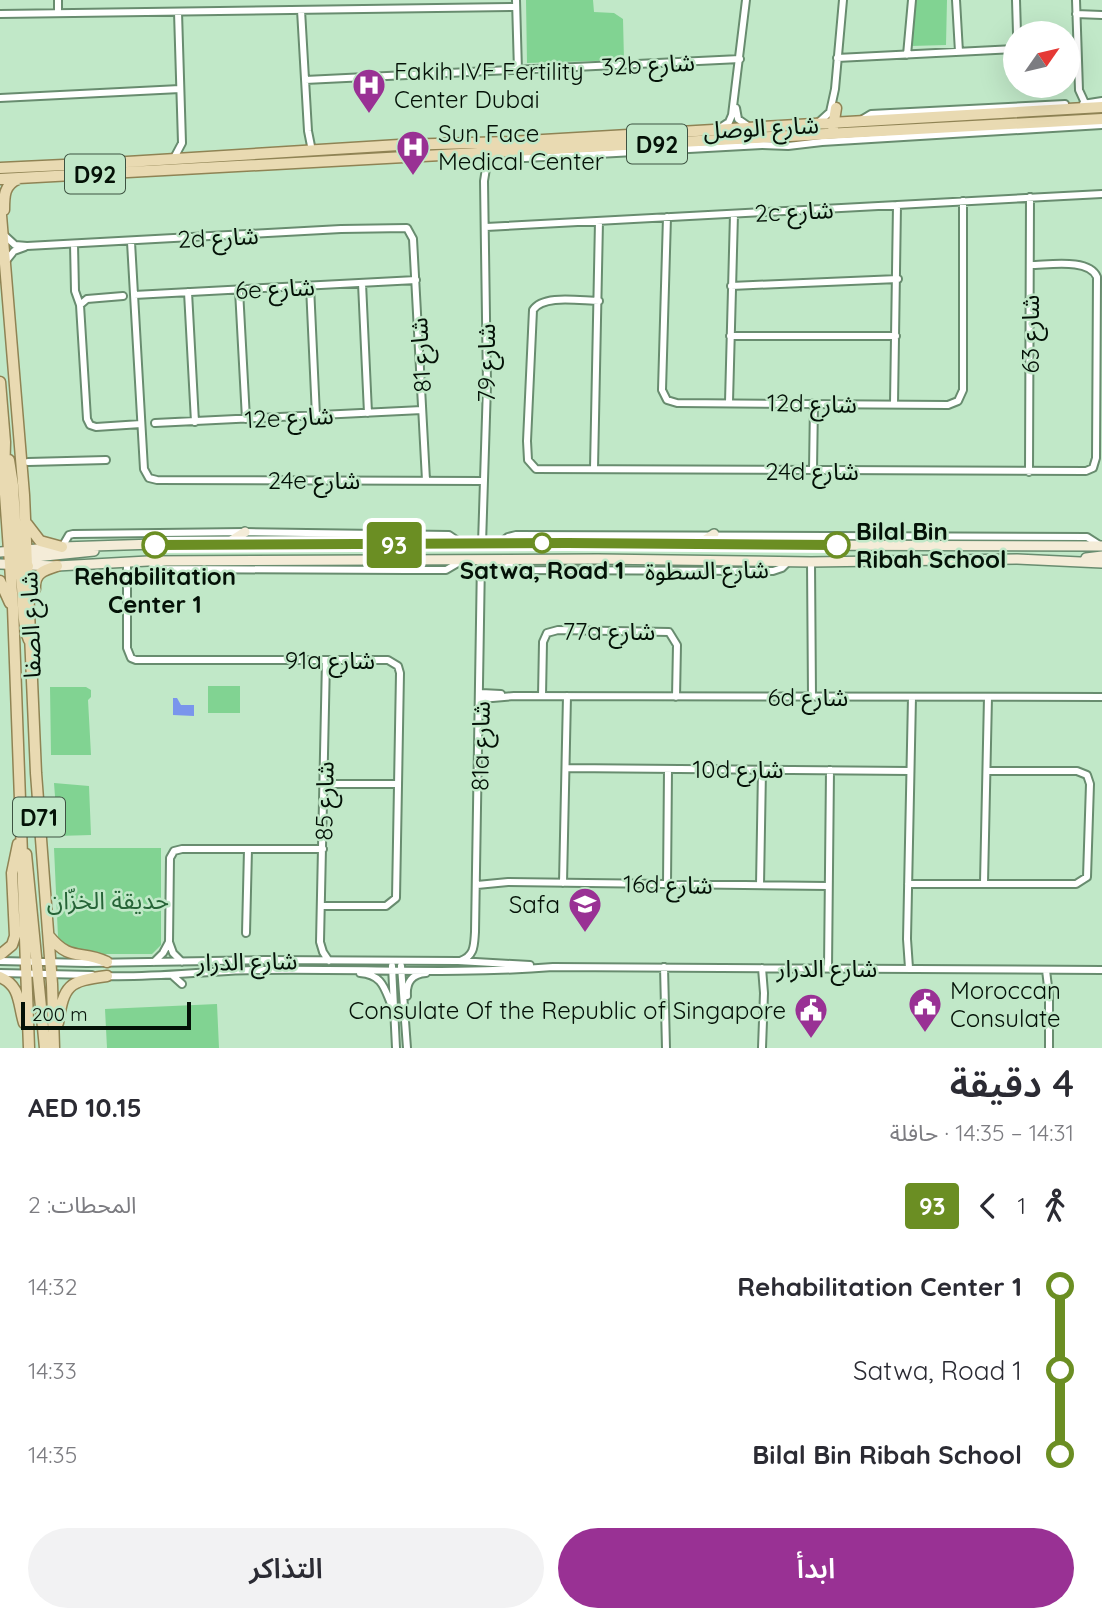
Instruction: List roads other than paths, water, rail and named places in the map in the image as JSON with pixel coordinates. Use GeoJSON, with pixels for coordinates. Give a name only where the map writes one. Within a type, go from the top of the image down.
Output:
{"type":"FeatureCollection","features":[{"type":"Feature","properties":{"kind":"main road","name":"شارع الوصل"},"geometry":{"type":"LineString","coordinates":[[0,177],[498,152],[510,147],[752,127],[1102,107]]}},
{"type":"Feature","properties":{"kind":"main road"},"geometry":{"type":"LineString","coordinates":[[743,139],[762,134],[830,130],[836,108]]}},
{"type":"Feature","properties":{"kind":"main road","name":"شارع الوصل"},"geometry":{"type":"LineString","coordinates":[[0,167],[312,151],[743,139],[1102,119]]}},
{"type":"Feature","properties":{"kind":"main road"},"geometry":{"type":"LineString","coordinates":[[479,153],[482,147],[510,147]]}},
{"type":"Feature","properties":{"kind":"main road"},"geometry":{"type":"LineString","coordinates":[[212,167],[306,158],[311,156],[312,151]]}},
{"type":"Feature","properties":{"kind":"main road"},"geometry":{"type":"LineString","coordinates":[[0,177],[69,170],[83,164]]}},
{"type":"Feature","properties":{"kind":"main road"},"geometry":{"type":"LineString","coordinates":[[3,229],[6,190],[12,183],[26,177]]}},
{"type":"Feature","properties":{"kind":"main road","name":"شارع الصفا"},"geometry":{"type":"LineString","coordinates":[[0,203],[25,522],[13,607],[21,837],[32,958],[26,973],[29,1048]]}},
{"type":"Feature","properties":{"kind":"main road","name":"شارع الصفا"},"geometry":{"type":"LineString","coordinates":[[0,382],[5,442],[4,480],[31,644],[36,773],[49,957],[54,974],[54,1048]]}},
{"type":"Feature","properties":{"kind":"main road"},"geometry":{"type":"LineString","coordinates":[[5,442],[13,485],[19,559],[87,553],[104,546]]}},
{"type":"Feature","properties":{"kind":"main road"},"geometry":{"type":"LineString","coordinates":[[0,537],[0,498],[4,480]]}},
{"type":"Feature","properties":{"kind":"main road"},"geometry":{"type":"LineString","coordinates":[[25,522],[37,539],[62,547]]}},
{"type":"Feature","properties":{"kind":"main road"},"geometry":{"type":"LineString","coordinates":[[228,543],[245,532]]}},
{"type":"Feature","properties":{"kind":"main road"},"geometry":{"type":"LineString","coordinates":[[698,545],[714,534]]}},
{"type":"Feature","properties":{"kind":"main road"},"geometry":{"type":"LineString","coordinates":[[926,536],[944,545]]}},
{"type":"Feature","properties":{"kind":"main road","name":"شارع السطوة"},"geometry":{"type":"LineString","coordinates":[[19,559],[62,547],[228,543],[944,545],[1102,549]]}},
{"type":"Feature","properties":{"kind":"main road"},"geometry":{"type":"LineString","coordinates":[[597,559],[631,556],[635,552],[632,544]]}},
{"type":"Feature","properties":{"kind":"main road"},"geometry":{"type":"LineString","coordinates":[[335,561],[338,550],[361,545]]}},
{"type":"Feature","properties":{"kind":"main road"},"geometry":{"type":"LineString","coordinates":[[811,562],[810,554],[814,550],[831,550],[840,545]]}},
{"type":"Feature","properties":{"kind":"main road"},"geometry":{"type":"LineString","coordinates":[[1063,560],[1102,549]]}},
{"type":"Feature","properties":{"kind":"main road","name":"شارع السطوة"},"geometry":{"type":"LineString","coordinates":[[19,559],[57,566],[148,561],[1063,560]]}},
{"type":"Feature","properties":{"kind":"main road"},"geometry":{"type":"LineString","coordinates":[[1063,560],[1080,567],[1102,565]]}},
{"type":"Feature","properties":{"kind":"main road"},"geometry":{"type":"LineString","coordinates":[[31,644],[37,624],[35,582],[42,571],[57,566]]}},
{"type":"Feature","properties":{"kind":"main road"},"geometry":{"type":"LineString","coordinates":[[0,581],[13,607]]}},
{"type":"Feature","properties":{"kind":"main road"},"geometry":{"type":"LineString","coordinates":[[0,955],[12,945],[15,936],[12,873],[21,837]]}},
{"type":"Feature","properties":{"kind":"main road"},"geometry":{"type":"LineString","coordinates":[[49,936],[58,948],[67,953],[90,956],[107,962]]}},
{"type":"Feature","properties":{"kind":"main road"},"geometry":{"type":"LineString","coordinates":[[45,1048],[39,980],[32,958],[49,957]]}},
{"type":"Feature","properties":{"kind":"main road"},"geometry":{"type":"LineString","coordinates":[[0,975],[18,993],[22,1018],[28,1033]]}},
{"type":"Feature","properties":{"kind":"main road"},"geometry":{"type":"LineString","coordinates":[[54,1048],[61,1001],[67,989],[80,980],[107,976]]}},
{"type":"Feature","properties":{"kind":"main road"},"geometry":{"type":"LineString","coordinates":[[27,986],[39,980]]}},
{"type":"Feature","properties":{"kind":"street"},"geometry":{"type":"LineString","coordinates":[[58,0],[58,13]]}},
{"type":"Feature","properties":{"kind":"street"},"geometry":{"type":"LineString","coordinates":[[714,130],[729,122],[735,99],[746,0]]}},
{"type":"Feature","properties":{"kind":"street"},"geometry":{"type":"LineString","coordinates":[[843,0],[835,89],[836,108],[847,122]]}},
{"type":"Feature","properties":{"kind":"street"},"geometry":{"type":"LineString","coordinates":[[907,55],[912,0]]}},
{"type":"Feature","properties":{"kind":"street"},"geometry":{"type":"LineString","coordinates":[[956,0],[959,52]]}},
{"type":"Feature","properties":{"kind":"street"},"geometry":{"type":"LineString","coordinates":[[1016,0],[1017,21]]}},
{"type":"Feature","properties":{"kind":"street"},"geometry":{"type":"LineString","coordinates":[[1076,0],[1076,21]]}},
{"type":"Feature","properties":{"kind":"street"},"geometry":{"type":"LineString","coordinates":[[0,14],[516,4],[518,71]]}},
{"type":"Feature","properties":{"kind":"street"},"geometry":{"type":"LineString","coordinates":[[301,10],[308,131],[312,151]]}},
{"type":"Feature","properties":{"kind":"street"},"geometry":{"type":"LineString","coordinates":[[178,12],[182,144],[191,157]]}},
{"type":"Feature","properties":{"kind":"street"},"geometry":{"type":"LineString","coordinates":[[1076,14],[1102,15]]}},
{"type":"Feature","properties":{"kind":"street"},"geometry":{"type":"LineString","coordinates":[[837,58],[1003,50]]}},
{"type":"Feature","properties":{"kind":"street","name":"32b شارع"},"geometry":{"type":"LineString","coordinates":[[305,80],[740,59]]}},
{"type":"Feature","properties":{"kind":"street"},"geometry":{"type":"LineString","coordinates":[[0,98],[180,89]]}},
{"type":"Feature","properties":{"kind":"street"},"geometry":{"type":"LineString","coordinates":[[816,124],[828,115],[835,89]]}},
{"type":"Feature","properties":{"kind":"street"},"geometry":{"type":"LineString","coordinates":[[1080,92],[1085,103]]}},
{"type":"Feature","properties":{"kind":"street"},"geometry":{"type":"LineString","coordinates":[[735,99],[738,119],[752,127]]}},
{"type":"Feature","properties":{"kind":"street"},"geometry":{"type":"LineString","coordinates":[[860,122],[872,114],[1102,101]]}},
{"type":"Feature","properties":{"kind":"street"},"geometry":{"type":"LineString","coordinates":[[510,147],[525,158],[762,145],[788,146],[1102,125]]}},
{"type":"Feature","properties":{"kind":"street"},"geometry":{"type":"LineString","coordinates":[[295,152],[303,144],[308,131]]}},
{"type":"Feature","properties":{"kind":"street"},"geometry":{"type":"LineString","coordinates":[[173,158],[182,144]]}},
{"type":"Feature","properties":{"kind":"street","name":"شارع 79"},"geometry":{"type":"LineString","coordinates":[[484,181],[487,162],[498,152]]}},
{"type":"Feature","properties":{"kind":"street","name":"شارع 79"},"geometry":{"type":"LineString","coordinates":[[479,153],[484,181],[486,227],[487,385],[482,544]]}},
{"type":"Feature","properties":{"kind":"street","name":"2c شارع"},"geometry":{"type":"LineString","coordinates":[[486,227],[1102,194]]}},
{"type":"Feature","properties":{"kind":"street","name":"شارع 63"},"geometry":{"type":"LineString","coordinates":[[1029,471],[1030,197]]}},
{"type":"Feature","properties":{"kind":"street","name":"12d شارع"},"geometry":{"type":"LineString","coordinates":[[667,217],[662,390],[667,400],[673,403],[948,405],[958,401],[963,390],[963,201]]}},
{"type":"Feature","properties":{"kind":"street"},"geometry":{"type":"LineString","coordinates":[[894,404],[898,279],[897,205]]}},
{"type":"Feature","properties":{"kind":"street"},"geometry":{"type":"LineString","coordinates":[[729,402],[734,214]]}},
{"type":"Feature","properties":{"kind":"street"},"geometry":{"type":"LineString","coordinates":[[594,469],[600,221]]}},
{"type":"Feature","properties":{"kind":"street","name":"2d شارع"},"geometry":{"type":"LineString","coordinates":[[3,229],[15,245],[27,246],[400,227],[409,230]]}},
{"type":"Feature","properties":{"kind":"street","name":"شارع 81"},"geometry":{"type":"LineString","coordinates":[[409,230],[414,239],[426,480]]}},
{"type":"Feature","properties":{"kind":"street"},"geometry":{"type":"LineString","coordinates":[[74,244],[75,291],[80,305],[88,422],[96,427],[141,424],[131,242]]}},
{"type":"Feature","properties":{"kind":"street"},"geometry":{"type":"LineString","coordinates":[[4,263],[14,251],[27,246]]}},
{"type":"Feature","properties":{"kind":"street","name":"24d شارع"},"geometry":{"type":"LineString","coordinates":[[599,302],[543,301],[533,310],[527,419],[528,460],[532,466],[539,469],[1083,472],[1093,468],[1096,458],[1097,277],[1092,268],[1083,265],[1030,265]]}},
{"type":"Feature","properties":{"kind":"street"},"geometry":{"type":"LineString","coordinates":[[731,286],[898,279]]}},
{"type":"Feature","properties":{"kind":"street","name":"6e شارع"},"geometry":{"type":"LineString","coordinates":[[134,295],[416,280]]}},
{"type":"Feature","properties":{"kind":"street"},"geometry":{"type":"LineString","coordinates":[[362,283],[368,413]]}},
{"type":"Feature","properties":{"kind":"street"},"geometry":{"type":"LineString","coordinates":[[310,286],[316,416]]}},
{"type":"Feature","properties":{"kind":"street"},"geometry":{"type":"LineString","coordinates":[[239,290],[246,419]]}},
{"type":"Feature","properties":{"kind":"street"},"geometry":{"type":"LineString","coordinates":[[188,292],[195,422]]}},
{"type":"Feature","properties":{"kind":"street"},"geometry":{"type":"LineString","coordinates":[[80,305],[87,299],[123,296]]}},
{"type":"Feature","properties":{"kind":"street"},"geometry":{"type":"LineString","coordinates":[[730,336],[896,336]]}},
{"type":"Feature","properties":{"kind":"street"},"geometry":{"type":"LineString","coordinates":[[813,470],[814,403]]}},
{"type":"Feature","properties":{"kind":"street","name":"12e شارع"},"geometry":{"type":"LineString","coordinates":[[155,423],[422,410]]}},
{"type":"Feature","properties":{"kind":"street","name":"24e شارع"},"geometry":{"type":"LineString","coordinates":[[141,424],[144,469],[146,475],[157,480],[483,481]]}},
{"type":"Feature","properties":{"kind":"street"},"geometry":{"type":"LineString","coordinates":[[28,462],[106,460]]}},
{"type":"Feature","properties":{"kind":"street","name":"شارع السطوة"},"geometry":{"type":"LineString","coordinates":[[62,547],[69,535],[73,534],[245,532],[449,535],[462,544]]}},
{"type":"Feature","properties":{"kind":"street","name":"شارع السطوة"},"geometry":{"type":"LineString","coordinates":[[499,544],[516,535],[1087,537],[1102,549]]}},
{"type":"Feature","properties":{"kind":"street","name":"شارع السطوة"},"geometry":{"type":"LineString","coordinates":[[148,561],[163,569],[446,570],[463,560]]}},
{"type":"Feature","properties":{"kind":"street","name":"81a شارع"},"geometry":{"type":"LineString","coordinates":[[458,961],[471,955],[475,932],[481,696],[481,561]]}},
{"type":"Feature","properties":{"kind":"street","name":"شارع السطوة"},"geometry":{"type":"LineString","coordinates":[[501,561],[517,570],[650,571],[773,571],[788,562]]}},
{"type":"Feature","properties":{"kind":"street","name":"91a شارع"},"geometry":{"type":"LineString","coordinates":[[127,562],[127,648],[128,653],[136,660],[388,660],[398,666],[395,900],[386,906],[321,906]]}},
{"type":"Feature","properties":{"kind":"street"},"geometry":{"type":"LineString","coordinates":[[811,562],[812,697]]}},
{"type":"Feature","properties":{"kind":"street","name":"77a شارع"},"geometry":{"type":"LineString","coordinates":[[542,696],[543,642],[548,633],[558,629],[669,632],[677,645],[676,696]]}},
{"type":"Feature","properties":{"kind":"street","name":"شارع 85"},"geometry":{"type":"LineString","coordinates":[[326,660],[320,942],[329,961]]}},
{"type":"Feature","properties":{"kind":"street","name":"6d شارع"},"geometry":{"type":"LineString","coordinates":[[481,696],[1102,697]]}},
{"type":"Feature","properties":{"kind":"street"},"geometry":{"type":"LineString","coordinates":[[563,883],[567,696]]}},
{"type":"Feature","properties":{"kind":"street"},"geometry":{"type":"LineString","coordinates":[[907,968],[912,697]]}},
{"type":"Feature","properties":{"kind":"street"},"geometry":{"type":"LineString","coordinates":[[984,883],[988,697]]}},
{"type":"Feature","properties":{"kind":"street","name":"10d شارع"},"geometry":{"type":"LineString","coordinates":[[566,768],[911,771]]}},
{"type":"Feature","properties":{"kind":"street"},"geometry":{"type":"LineString","coordinates":[[667,884],[668,769]]}},
{"type":"Feature","properties":{"kind":"street"},"geometry":{"type":"LineString","coordinates":[[760,885],[762,770]]}},
{"type":"Feature","properties":{"kind":"street"},"geometry":{"type":"LineString","coordinates":[[826,968],[830,770]]}},
{"type":"Feature","properties":{"kind":"street"},"geometry":{"type":"LineString","coordinates":[[908,884],[1076,884],[1084,881],[1088,874],[1090,784],[1087,775],[1077,771],[987,771]]}},
{"type":"Feature","properties":{"kind":"street"},"geometry":{"type":"LineString","coordinates":[[324,784],[398,784]]}},
{"type":"Feature","properties":{"kind":"street"},"geometry":{"type":"LineString","coordinates":[[246,933],[248,849]]}},
{"type":"Feature","properties":{"kind":"street"},"geometry":{"type":"LineString","coordinates":[[182,962],[173,953],[169,942],[170,858],[174,851],[323,849]]}},
{"type":"Feature","properties":{"kind":"street","name":"16d شارع"},"geometry":{"type":"LineString","coordinates":[[477,882],[828,886]]}},
{"type":"Feature","properties":{"kind":"street","name":"81a شارع"},"geometry":{"type":"LineString","coordinates":[[475,932],[478,963]]}},
{"type":"Feature","properties":{"kind":"street"},"geometry":{"type":"LineString","coordinates":[[154,962],[169,942]]}},
{"type":"Feature","properties":{"kind":"street"},"geometry":{"type":"LineString","coordinates":[[305,961],[313,955],[320,942]]}},
{"type":"Feature","properties":{"kind":"street","name":"شارع الدرار"},"geometry":{"type":"LineString","coordinates":[[49,957],[107,962],[458,961],[552,967]]}},
{"type":"Feature","properties":{"kind":"street"},"geometry":{"type":"LineString","coordinates":[[0,961],[32,958]]}},
{"type":"Feature","properties":{"kind":"street"},"geometry":{"type":"LineString","coordinates":[[392,961],[396,1048]]}},
{"type":"Feature","properties":{"kind":"street"},"geometry":{"type":"LineString","coordinates":[[401,961],[407,1048]]}},
{"type":"Feature","properties":{"kind":"street"},"geometry":{"type":"LineString","coordinates":[[469,971],[478,963]]}},
{"type":"Feature","properties":{"kind":"street","name":"شارع الدرار"},"geometry":{"type":"LineString","coordinates":[[54,974],[172,975],[251,970],[469,971],[552,967],[1102,970]]}},
{"type":"Feature","properties":{"kind":"street"},"geometry":{"type":"LineString","coordinates":[[666,967],[666,1048]]}},
{"type":"Feature","properties":{"kind":"street"},"geometry":{"type":"LineString","coordinates":[[762,1048],[765,968]]}},
{"type":"Feature","properties":{"kind":"street"},"geometry":{"type":"LineString","coordinates":[[345,970],[370,974],[379,979],[385,986],[394,1009]]}},
{"type":"Feature","properties":{"kind":"street"},"geometry":{"type":"LineString","coordinates":[[405,1018],[410,980],[419,974],[442,970]]}},
{"type":"Feature","properties":{"kind":"street"},"geometry":{"type":"LineString","coordinates":[[1048,970],[1049,1048]]}},
{"type":"Feature","properties":{"kind":"street"},"geometry":{"type":"LineString","coordinates":[[0,975],[26,973],[39,980],[54,974]]}},
{"type":"Feature","properties":{"kind":"street"},"geometry":{"type":"LineString","coordinates":[[172,975],[182,984]]}},
{"type":"Feature","properties":{"kind":"water"},"geometry":{"type":"Polygon","coordinates":[[[173,698],[177,698],[181,705],[194,705],[194,716],[173,715],[173,698]]]}},
{"type":"Feature","properties":{"kind":"place","name":"Fakih IVF Fertility Center Dubai"},"geometry":{"type":"Point","coordinates":[369,115]}},
{"type":"Feature","properties":{"kind":"place","name":"Sun Face Medical Center"},"geometry":{"type":"Point","coordinates":[413,177]}},
{"type":"Feature","properties":{"kind":"place","name":"Satwa, Road 1"},"geometry":{"type":"Point","coordinates":[542,543]}},
{"type":"Feature","properties":{"kind":"place","name":"Rehabilitation Center 1"},"geometry":{"type":"Point","coordinates":[155,545]}},
{"type":"Feature","properties":{"kind":"place","name":"Bilal Bin Ribah School"},"geometry":{"type":"Point","coordinates":[837,545]}},
{"type":"Feature","properties":{"kind":"place","name":"Safa"},"geometry":{"type":"Point","coordinates":[585,934]}},
{"type":"Feature","properties":{"kind":"place","name":"Moroccan Consulate"},"geometry":{"type":"Point","coordinates":[925,1034]}},
{"type":"Feature","properties":{"kind":"place","name":"Consulate Of the Republic of Singapore"},"geometry":{"type":"Point","coordinates":[811,1040]}},
{"type":"Feature","properties":{"kind":"park label","name":"حديقة الخزّان"},"geometry":{"type":"Point","coordinates":[108,900]}}]}
